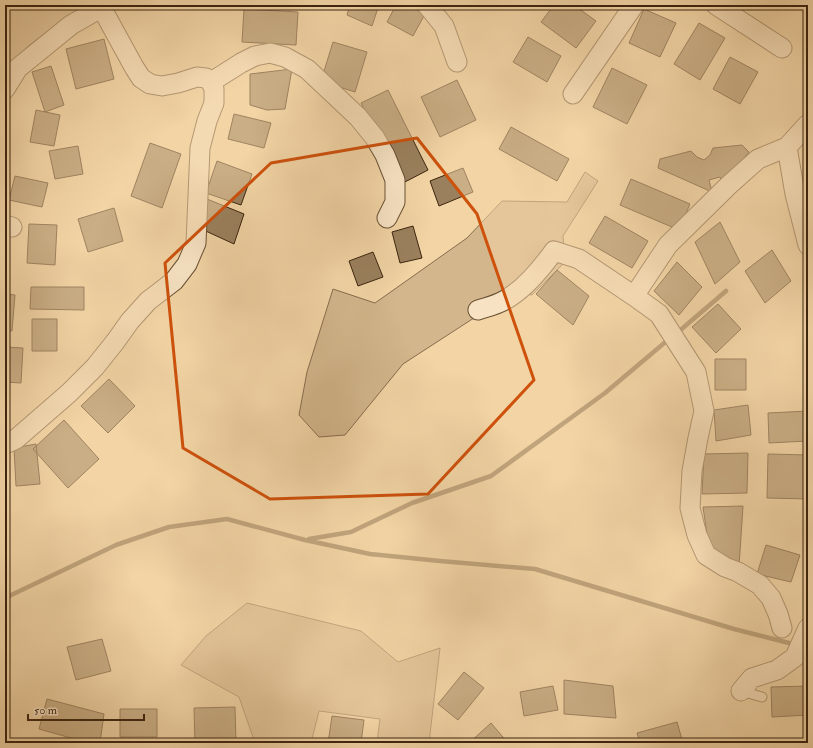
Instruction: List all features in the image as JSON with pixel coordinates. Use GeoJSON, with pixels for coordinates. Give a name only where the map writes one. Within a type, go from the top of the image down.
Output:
{"type":"FeatureCollection","features":[{"type":"Feature","properties":{"kind":"street"},"geometry":{"type":"LineString","coordinates":[[427,5],[444,26],[458,62]]}},
{"type":"Feature","properties":{"kind":"street"},"geometry":{"type":"LineString","coordinates":[[573,94],[634,5]]}},
{"type":"Feature","properties":{"kind":"street"},"geometry":{"type":"LineString","coordinates":[[716,5],[782,48]]}},
{"type":"Feature","properties":{"kind":"street"},"geometry":{"type":"LineString","coordinates":[[5,89],[18,68],[70,25],[102,6],[141,78],[150,84],[162,86],[197,77],[206,78],[211,82],[214,89],[214,103],[200,148],[196,243],[187,264],[174,281],[148,301],[130,321],[95,367],[69,393],[16,439],[5,444]]}},
{"type":"Feature","properties":{"kind":"street"},"geometry":{"type":"LineString","coordinates":[[211,82],[255,56],[270,53],[285,57],[307,69],[358,118],[375,138],[385,155],[395,180],[395,202],[387,218]]}},
{"type":"Feature","properties":{"kind":"street"},"geometry":{"type":"LineString","coordinates":[[634,296],[668,245],[729,185],[758,159],[787,147],[808,124]]}},
{"type":"Feature","properties":{"kind":"street"},"geometry":{"type":"LineString","coordinates":[[787,147],[795,194],[808,245]]}},
{"type":"Feature","properties":{"kind":"street"},"geometry":{"type":"LineString","coordinates":[[478,310],[512,296],[541,268],[554,251],[579,259],[659,314],[696,372],[704,411],[692,472],[690,508],[697,535],[706,554],[724,567],[738,572],[760,585],[771,598],[782,628]]}},
{"type":"Feature","properties":{"kind":"street"},"geometry":{"type":"LineString","coordinates":[[741,691],[752,678],[777,670],[795,656],[808,628]]}},
{"type":"Feature","properties":{"kind":"lane"},"geometry":{"type":"LineString","coordinates":[[741,691],[762,697]]}},
{"type":"Feature","properties":{"kind":"highlighted area"},"geometry":{"type":"Polygon","coordinates":[[[417,138],[477,214],[534,380],[428,494],[270,499],[183,448],[165,263],[271,163],[417,138]]]}},
{"type":"Feature","properties":{"kind":"shaded area"},"geometry":{"type":"Polygon","coordinates":[[[5,5],[86,5],[66,17],[27,47],[13,65],[5,80],[5,5]]]}},
{"type":"Feature","properties":{"kind":"shaded area"},"geometry":{"type":"Polygon","coordinates":[[[585,172],[598,181],[563,236],[565,262],[532,295],[514,292],[403,364],[345,435],[319,437],[299,415],[307,372],[333,289],[375,303],[467,238],[502,201],[567,202],[585,172]]]}},
{"type":"Feature","properties":{"kind":"shaded area"},"geometry":{"type":"Polygon","coordinates":[[[247,603],[361,631],[398,662],[440,648],[429,743],[377,743],[380,719],[319,711],[311,743],[255,743],[239,697],[181,665],[206,636],[247,603]]]}},
{"type":"Feature","properties":{"kind":"building"},"geometry":{"type":"Polygon","coordinates":[[[350,5],[379,5],[372,26],[347,15],[350,5]]]}},
{"type":"Feature","properties":{"kind":"building"},"geometry":{"type":"Polygon","coordinates":[[[396,5],[408,5],[425,14],[413,36],[387,22],[396,5]]]}},
{"type":"Feature","properties":{"kind":"building"},"geometry":{"type":"Polygon","coordinates":[[[554,5],[574,5],[596,21],[576,48],[541,22],[554,5]]]}},
{"type":"Feature","properties":{"kind":"building"},"geometry":{"type":"Polygon","coordinates":[[[244,9],[298,12],[296,45],[242,42],[244,9]]]}},
{"type":"Feature","properties":{"kind":"building"},"geometry":{"type":"Polygon","coordinates":[[[644,9],[676,23],[660,57],[629,43],[644,9]]]}},
{"type":"Feature","properties":{"kind":"building"},"geometry":{"type":"Polygon","coordinates":[[[699,23],[725,38],[700,80],[674,64],[699,23]]]}},
{"type":"Feature","properties":{"kind":"building"},"geometry":{"type":"Polygon","coordinates":[[[528,37],[561,56],[547,82],[513,62],[528,37]]]}},
{"type":"Feature","properties":{"kind":"building"},"geometry":{"type":"Polygon","coordinates":[[[104,39],[114,79],[76,89],[66,49],[104,39]]]}},
{"type":"Feature","properties":{"kind":"building"},"geometry":{"type":"Polygon","coordinates":[[[333,42],[367,52],[355,92],[321,81],[333,42]]]}},
{"type":"Feature","properties":{"kind":"building"},"geometry":{"type":"Polygon","coordinates":[[[730,57],[758,72],[740,104],[713,89],[730,57]]]}},
{"type":"Feature","properties":{"kind":"building"},"geometry":{"type":"Polygon","coordinates":[[[51,66],[64,105],[45,112],[32,72],[51,66]]]}},
{"type":"Feature","properties":{"kind":"building"},"geometry":{"type":"Polygon","coordinates":[[[612,68],[647,85],[627,124],[593,107],[612,68]]]}},
{"type":"Feature","properties":{"kind":"building"},"geometry":{"type":"Polygon","coordinates":[[[292,69],[285,109],[267,110],[250,105],[250,74],[292,69]]]}},
{"type":"Feature","properties":{"kind":"building"},"geometry":{"type":"Polygon","coordinates":[[[457,80],[476,120],[440,137],[421,97],[457,80]]]}},
{"type":"Feature","properties":{"kind":"building"},"geometry":{"type":"Polygon","coordinates":[[[388,90],[428,170],[401,184],[361,103],[388,90]]]}},
{"type":"Feature","properties":{"kind":"building"},"geometry":{"type":"Polygon","coordinates":[[[36,110],[60,115],[54,146],[30,142],[36,110]]]}},
{"type":"Feature","properties":{"kind":"building"},"geometry":{"type":"Polygon","coordinates":[[[234,114],[271,123],[264,148],[228,139],[234,114]]]}},
{"type":"Feature","properties":{"kind":"building"},"geometry":{"type":"Polygon","coordinates":[[[511,127],[569,159],[557,181],[499,149],[511,127]]]}},
{"type":"Feature","properties":{"kind":"building"},"geometry":{"type":"Polygon","coordinates":[[[150,143],[181,154],[162,208],[131,196],[150,143]]]}},
{"type":"Feature","properties":{"kind":"building"},"geometry":{"type":"Polygon","coordinates":[[[742,145],[749,152],[723,185],[720,177],[709,180],[712,192],[658,168],[660,159],[691,151],[697,157],[704,160],[710,155],[713,148],[742,145]]]}},
{"type":"Feature","properties":{"kind":"building"},"geometry":{"type":"Polygon","coordinates":[[[78,146],[83,174],[55,179],[49,151],[78,146]]]}},
{"type":"Feature","properties":{"kind":"building"},"geometry":{"type":"Polygon","coordinates":[[[217,161],[252,174],[241,205],[206,193],[217,161]]]}},
{"type":"Feature","properties":{"kind":"building"},"geometry":{"type":"Polygon","coordinates":[[[463,168],[473,192],[439,206],[430,181],[463,168]]]}},
{"type":"Feature","properties":{"kind":"building"},"geometry":{"type":"Polygon","coordinates":[[[15,176],[48,183],[42,207],[9,200],[15,176]]]}},
{"type":"Feature","properties":{"kind":"building"},"geometry":{"type":"Polygon","coordinates":[[[631,179],[690,204],[679,230],[620,205],[631,179]]]}},
{"type":"Feature","properties":{"kind":"building"},"geometry":{"type":"Polygon","coordinates":[[[207,199],[244,214],[234,244],[197,227],[207,199]]]}},
{"type":"Feature","properties":{"kind":"building"},"geometry":{"type":"Polygon","coordinates":[[[114,208],[123,241],[88,252],[78,219],[114,208]]]}},
{"type":"Feature","properties":{"kind":"building"},"geometry":{"type":"Polygon","coordinates":[[[605,216],[648,241],[632,268],[589,243],[605,216]]]}},
{"type":"Feature","properties":{"kind":"building"},"geometry":{"type":"Polygon","coordinates":[[[720,222],[740,262],[715,284],[695,242],[720,222]]]}},
{"type":"Feature","properties":{"kind":"building"},"geometry":{"type":"Polygon","coordinates":[[[29,224],[57,225],[55,265],[27,263],[29,224]]]}},
{"type":"Feature","properties":{"kind":"building"},"geometry":{"type":"Polygon","coordinates":[[[413,226],[422,258],[400,263],[392,232],[413,226]]]}},
{"type":"Feature","properties":{"kind":"building"},"geometry":{"type":"Polygon","coordinates":[[[772,250],[791,281],[765,303],[745,271],[772,250]]]}},
{"type":"Feature","properties":{"kind":"building"},"geometry":{"type":"Polygon","coordinates":[[[373,252],[383,277],[358,286],[349,261],[373,252]]]}},
{"type":"Feature","properties":{"kind":"building"},"geometry":{"type":"Polygon","coordinates":[[[677,262],[702,287],[679,315],[654,291],[677,262]]]}},
{"type":"Feature","properties":{"kind":"building"},"geometry":{"type":"Polygon","coordinates":[[[557,270],[589,296],[573,325],[536,294],[557,270]]]}},
{"type":"Feature","properties":{"kind":"building"},"geometry":{"type":"Polygon","coordinates":[[[31,287],[84,287],[84,310],[30,309],[31,287]]]}},
{"type":"Feature","properties":{"kind":"building"},"geometry":{"type":"Polygon","coordinates":[[[5,294],[15,295],[12,331],[5,330],[5,294]]]}},
{"type":"Feature","properties":{"kind":"building"},"geometry":{"type":"Polygon","coordinates":[[[718,304],[741,329],[716,353],[692,327],[718,304]]]}},
{"type":"Feature","properties":{"kind":"building"},"geometry":{"type":"Polygon","coordinates":[[[32,319],[57,319],[57,351],[32,351],[32,319]]]}},
{"type":"Feature","properties":{"kind":"building"},"geometry":{"type":"Polygon","coordinates":[[[5,347],[23,348],[21,383],[5,382],[5,347]]]}},
{"type":"Feature","properties":{"kind":"building"},"geometry":{"type":"Polygon","coordinates":[[[715,359],[746,359],[746,390],[715,390],[715,359]]]}},
{"type":"Feature","properties":{"kind":"building"},"geometry":{"type":"Polygon","coordinates":[[[109,379],[135,406],[108,433],[81,406],[109,379]]]}},
{"type":"Feature","properties":{"kind":"building"},"geometry":{"type":"Polygon","coordinates":[[[748,405],[751,435],[716,441],[714,410],[748,405]]]}},
{"type":"Feature","properties":{"kind":"building"},"geometry":{"type":"Polygon","coordinates":[[[808,411],[808,441],[769,443],[768,413],[808,411]]]}},
{"type":"Feature","properties":{"kind":"building"},"geometry":{"type":"Polygon","coordinates":[[[64,420],[99,459],[68,488],[33,449],[64,420]]]}},
{"type":"Feature","properties":{"kind":"building"},"geometry":{"type":"Polygon","coordinates":[[[36,444],[40,484],[16,486],[14,448],[36,444]]]}},
{"type":"Feature","properties":{"kind":"building"},"geometry":{"type":"Polygon","coordinates":[[[748,453],[747,493],[702,494],[704,454],[748,453]]]}},
{"type":"Feature","properties":{"kind":"building"},"geometry":{"type":"Polygon","coordinates":[[[768,454],[808,455],[808,499],[767,498],[768,454]]]}},
{"type":"Feature","properties":{"kind":"building"},"geometry":{"type":"Polygon","coordinates":[[[743,506],[739,567],[709,548],[703,507],[743,506]]]}},
{"type":"Feature","properties":{"kind":"building"},"geometry":{"type":"Polygon","coordinates":[[[766,545],[800,555],[791,582],[757,574],[766,545]]]}},
{"type":"Feature","properties":{"kind":"building"},"geometry":{"type":"Polygon","coordinates":[[[102,639],[111,671],[76,680],[67,647],[102,639]]]}},
{"type":"Feature","properties":{"kind":"building"},"geometry":{"type":"Polygon","coordinates":[[[464,672],[484,688],[458,720],[438,704],[464,672]]]}},
{"type":"Feature","properties":{"kind":"building"},"geometry":{"type":"Polygon","coordinates":[[[564,680],[613,686],[616,718],[564,714],[564,680]]]}},
{"type":"Feature","properties":{"kind":"building"},"geometry":{"type":"Polygon","coordinates":[[[553,686],[558,710],[524,716],[520,692],[553,686]]]}},
{"type":"Feature","properties":{"kind":"building"},"geometry":{"type":"Polygon","coordinates":[[[808,686],[808,715],[772,717],[771,687],[808,686]]]}},
{"type":"Feature","properties":{"kind":"building"},"geometry":{"type":"Polygon","coordinates":[[[47,699],[104,714],[100,743],[70,743],[71,738],[39,729],[47,699]]]}},
{"type":"Feature","properties":{"kind":"building"},"geometry":{"type":"Polygon","coordinates":[[[235,707],[236,743],[195,743],[194,708],[235,707]]]}},
{"type":"Feature","properties":{"kind":"building"},"geometry":{"type":"Polygon","coordinates":[[[120,709],[157,709],[157,737],[120,737],[120,709]]]}},
{"type":"Feature","properties":{"kind":"building"},"geometry":{"type":"Polygon","coordinates":[[[332,716],[364,720],[361,743],[328,743],[332,716]]]}},
{"type":"Feature","properties":{"kind":"building"},"geometry":{"type":"Polygon","coordinates":[[[677,722],[683,743],[640,743],[637,733],[677,722]]]}},
{"type":"Feature","properties":{"kind":"building"},"geometry":{"type":"Polygon","coordinates":[[[491,723],[508,743],[469,743],[491,723]]]}},
{"type":"Feature","properties":{"kind":"waterway"},"geometry":{"type":"LineString","coordinates":[[677,333],[726,291]]}},
{"type":"Feature","properties":{"kind":"waterway"},"geometry":{"type":"LineString","coordinates":[[309,539],[351,532],[412,503],[491,476],[605,393],[669,339]]}},
{"type":"Feature","properties":{"kind":"waterway"},"geometry":{"type":"LineString","coordinates":[[5,598],[116,545],[169,527],[227,519],[305,540],[370,554],[535,569],[734,629],[797,645]]}}]}
